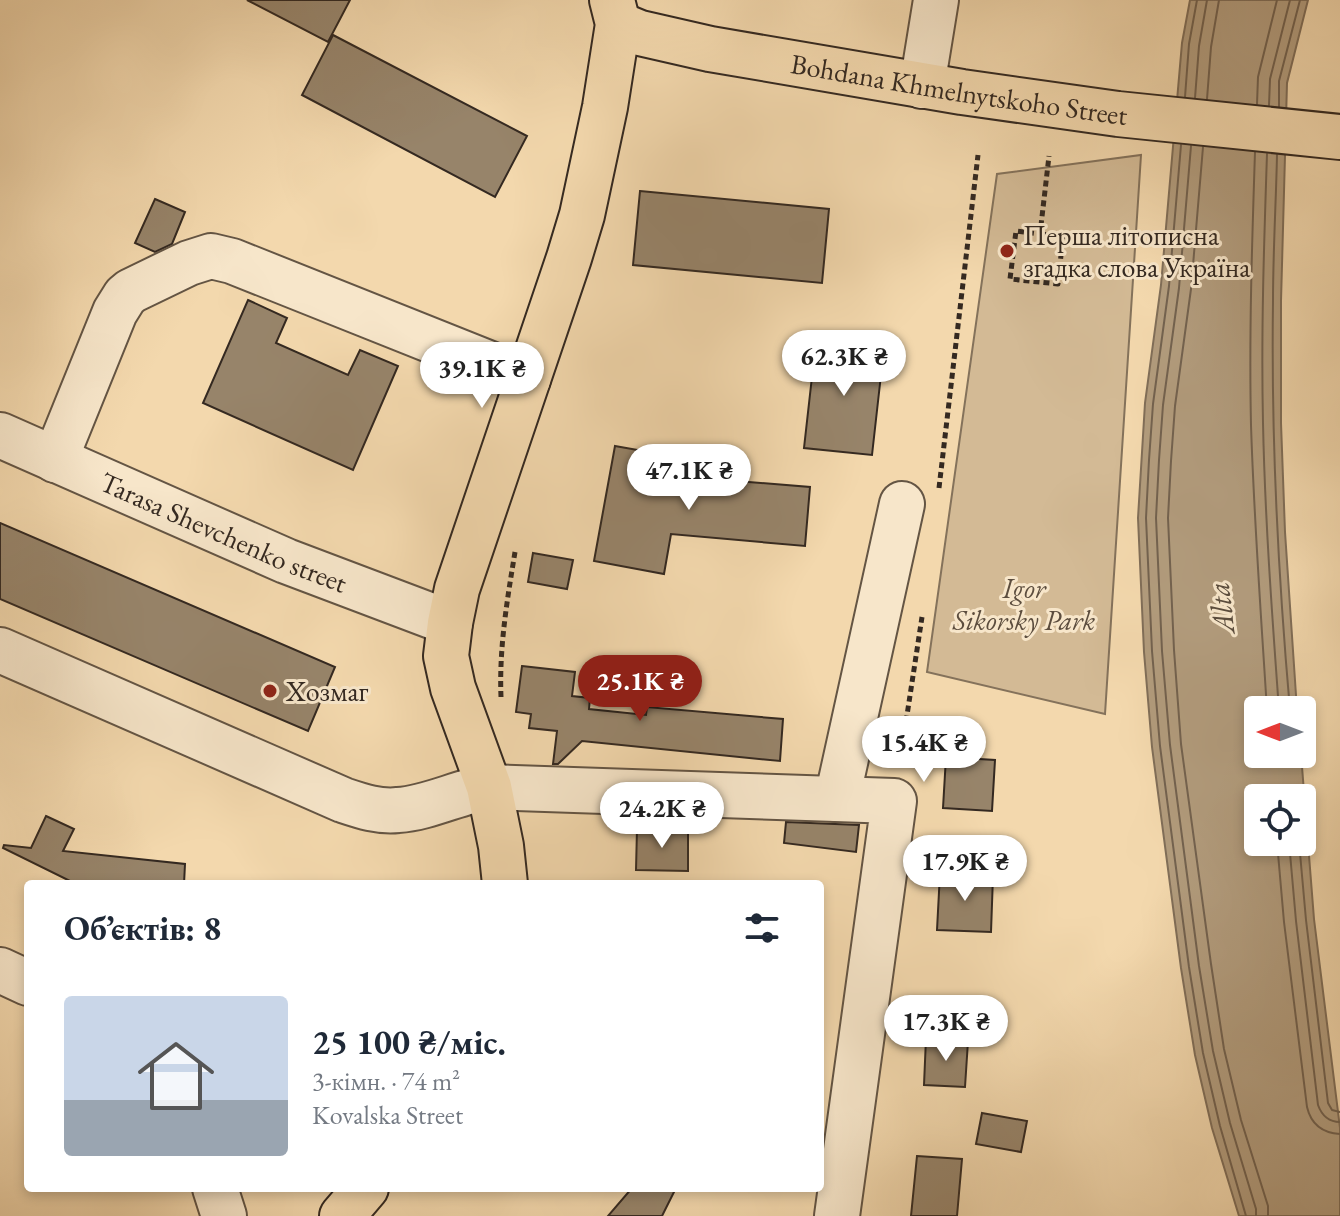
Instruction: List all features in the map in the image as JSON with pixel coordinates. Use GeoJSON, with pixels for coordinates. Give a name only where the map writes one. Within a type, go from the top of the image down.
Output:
{"type":"FeatureCollection","features":[{"type":"Feature","properties":{"kind":"main road","name":"Bohdana Khmelnytskoho Street"},"geometry":{"type":"LineString","coordinates":[[608,8],[640,33],[710,49],[922,86],[1118,114],[1332,136]]}},
{"type":"Feature","properties":{"kind":"main road"},"geometry":{"type":"LineString","coordinates":[[504,880],[489,787],[453,688],[446,656],[457,589],[582,215],[605,107],[608,8]]}},
{"type":"Feature","properties":{"kind":"main road"},"geometry":{"type":"LineString","coordinates":[[342,1216],[363,1192]]}},
{"type":"Feature","properties":{"kind":"street"},"geometry":{"type":"LineString","coordinates":[[922,86],[936,0]]}},
{"type":"Feature","properties":{"kind":"street"},"geometry":{"type":"LineString","coordinates":[[55,460],[115,312],[125,296],[141,285],[211,256],[232,261],[528,379]]}},
{"type":"Feature","properties":{"kind":"street","name":"Tarasa Shevchenko street"},"geometry":{"type":"LineString","coordinates":[[0,435],[286,561],[450,623]]}},
{"type":"Feature","properties":{"kind":"street"},"geometry":{"type":"LineString","coordinates":[[837,799],[921,498]]}},
{"type":"Feature","properties":{"kind":"street"},"geometry":{"type":"LineString","coordinates":[[0,650],[370,809],[396,811],[418,807],[489,787],[894,801],[837,1216]]}},
{"type":"Feature","properties":{"kind":"street"},"geometry":{"type":"LineString","coordinates":[[0,970],[24,981]]}},
{"type":"Feature","properties":{"kind":"street"},"geometry":{"type":"LineString","coordinates":[[216,1192],[224,1216]]}},
{"type":"Feature","properties":{"kind":"path"},"geometry":{"type":"LineString","coordinates":[[921,498],[978,155]]}},
{"type":"Feature","properties":{"kind":"path"},"geometry":{"type":"LineString","coordinates":[[1040,234],[1049,156]]}},
{"type":"Feature","properties":{"kind":"path"},"geometry":{"type":"LineString","coordinates":[[1016,231],[1040,234],[1063,236],[1058,284],[1010,279],[1016,231]]}},
{"type":"Feature","properties":{"kind":"path"},"geometry":{"type":"LineString","coordinates":[[501,701],[503,630],[516,546]]}},
{"type":"Feature","properties":{"kind":"path"},"geometry":{"type":"LineString","coordinates":[[894,801],[922,615]]}},
{"type":"Feature","properties":{"kind":"green space","name":"Igor Sikorsky Park"},"geometry":{"type":"Polygon","coordinates":[[[1141,155],[1105,714],[927,672],[997,174],[1141,155]]]}},
{"type":"Feature","properties":{"kind":"water","name":"Alta"},"geometry":{"type":"Polygon","coordinates":[[[1190,0],[1308,0],[1287,83],[1281,301],[1285,532],[1296,696],[1244,696],[1244,768],[1302,768],[1303,784],[1244,784],[1244,856],[1309,856],[1340,1128],[1340,1216],[1239,1216],[1212,1128],[1195,1055],[1152,747],[1138,518],[1145,403],[1161,285],[1182,43],[1190,0]]]}},
{"type":"Feature","properties":{"kind":"building"},"geometry":{"type":"Polygon","coordinates":[[[247,0],[350,0],[328,42],[247,0]]]}},
{"type":"Feature","properties":{"kind":"building"},"geometry":{"type":"Polygon","coordinates":[[[333,35],[527,136],[495,197],[302,95],[333,35]]]}},
{"type":"Feature","properties":{"kind":"building"},"geometry":{"type":"Polygon","coordinates":[[[640,191],[829,209],[822,283],[633,265],[640,191]]]}},
{"type":"Feature","properties":{"kind":"building"},"geometry":{"type":"Polygon","coordinates":[[[155,199],[185,212],[172,244],[155,252],[135,243],[155,199]]]}},
{"type":"Feature","properties":{"kind":"building"},"geometry":{"type":"Polygon","coordinates":[[[248,300],[287,318],[276,343],[348,375],[360,350],[398,366],[353,470],[203,403],[248,300]]]}},
{"type":"Feature","properties":{"kind":"building"},"geometry":{"type":"Polygon","coordinates":[[[816,341],[884,348],[872,455],[804,448],[816,341]]]}},
{"type":"Feature","properties":{"kind":"building"},"geometry":{"type":"Polygon","coordinates":[[[615,446],[666,455],[662,475],[810,487],[805,546],[671,534],[664,574],[594,561],[615,446]]]}},
{"type":"Feature","properties":{"kind":"building"},"geometry":{"type":"Polygon","coordinates":[[[0,523],[335,667],[308,731],[0,599],[0,523]]]}},
{"type":"Feature","properties":{"kind":"building"},"geometry":{"type":"Polygon","coordinates":[[[533,553],[573,560],[567,589],[528,582],[533,553]]]}},
{"type":"Feature","properties":{"kind":"building"},"geometry":{"type":"Polygon","coordinates":[[[522,666],[575,672],[572,696],[590,698],[589,709],[646,715],[647,707],[783,719],[780,761],[582,741],[558,764],[553,764],[557,731],[529,728],[531,714],[516,712],[522,666]]]}},
{"type":"Feature","properties":{"kind":"building"},"geometry":{"type":"Polygon","coordinates":[[[946,757],[995,760],[992,811],[943,808],[946,757]]]}},
{"type":"Feature","properties":{"kind":"building"},"geometry":{"type":"Polygon","coordinates":[[[46,816],[74,829],[63,851],[185,864],[184,880],[68,880],[3,848],[4,845],[31,848],[46,816]]]}},
{"type":"Feature","properties":{"kind":"building"},"geometry":{"type":"Polygon","coordinates":[[[786,822],[859,825],[856,852],[784,843],[786,822]]]}},
{"type":"Feature","properties":{"kind":"building"},"geometry":{"type":"Polygon","coordinates":[[[637,829],[688,829],[688,871],[636,870],[637,829]]]}},
{"type":"Feature","properties":{"kind":"building"},"geometry":{"type":"Polygon","coordinates":[[[940,873],[993,876],[991,932],[937,930],[940,873]]]}},
{"type":"Feature","properties":{"kind":"building"},"geometry":{"type":"Polygon","coordinates":[[[926,1038],[968,1041],[965,1087],[924,1085],[926,1038]]]}},
{"type":"Feature","properties":{"kind":"building"},"geometry":{"type":"Polygon","coordinates":[[[982,1113],[1027,1121],[1021,1152],[976,1144],[982,1113]]]}},
{"type":"Feature","properties":{"kind":"building"},"geometry":{"type":"Polygon","coordinates":[[[917,1156],[962,1159],[957,1216],[911,1216],[917,1156]]]}},
{"type":"Feature","properties":{"kind":"building"},"geometry":{"type":"Polygon","coordinates":[[[629,1192],[674,1192],[662,1216],[608,1216],[629,1192]]]}},
{"type":"Feature","properties":{"kind":"place","name":"Перша літописна згадка слова Україна"},"geometry":{"type":"Point","coordinates":[1007,251]}},
{"type":"Feature","properties":{"kind":"place","name":"Хозмаг"},"geometry":{"type":"Point","coordinates":[270,691]}}]}
